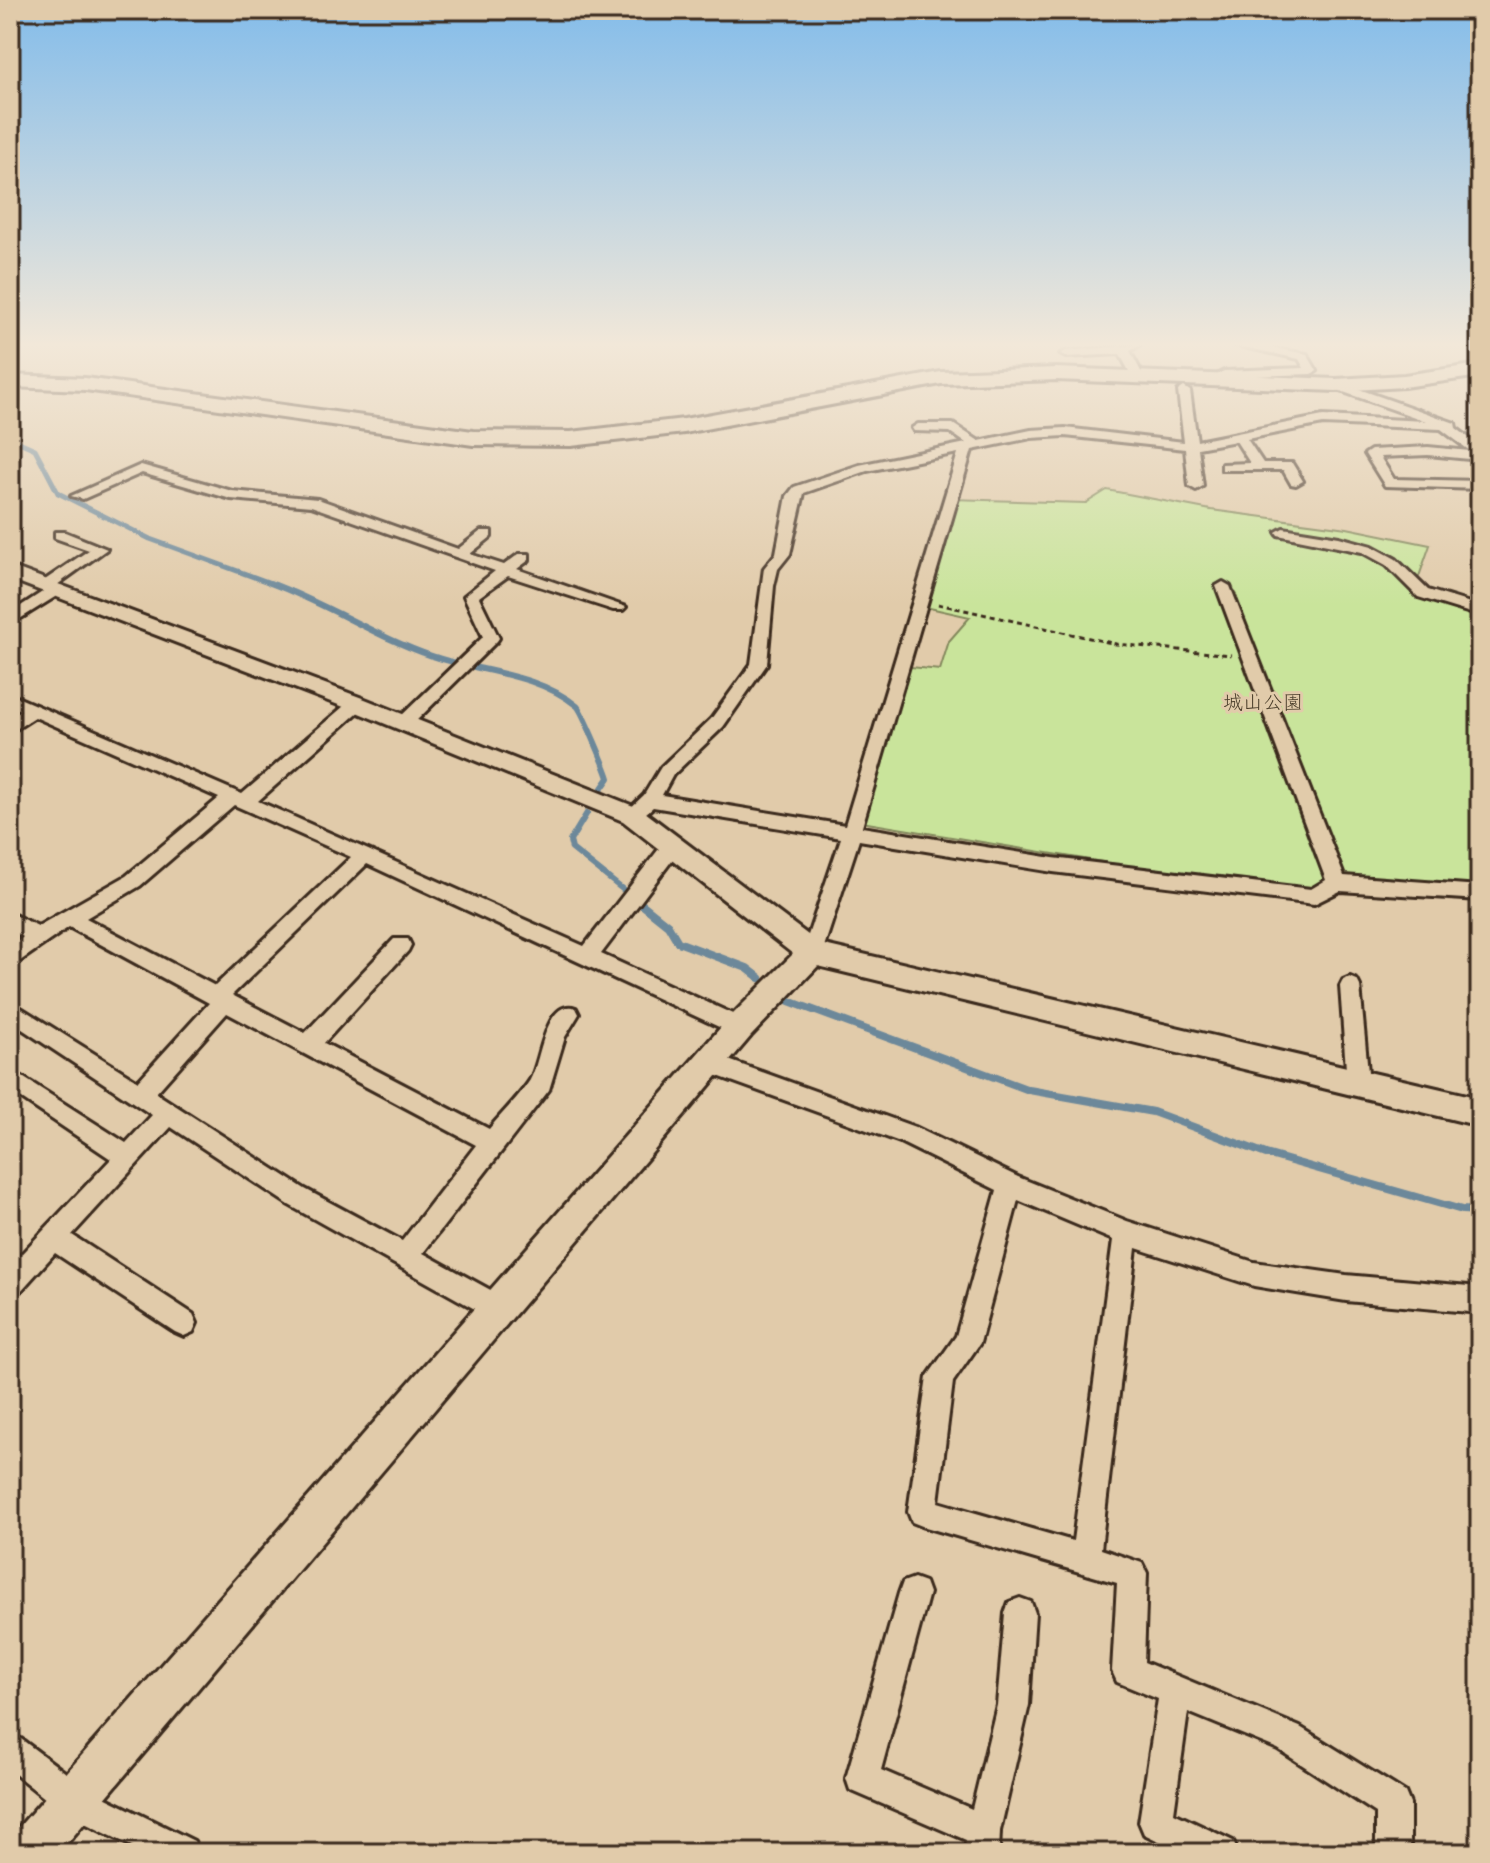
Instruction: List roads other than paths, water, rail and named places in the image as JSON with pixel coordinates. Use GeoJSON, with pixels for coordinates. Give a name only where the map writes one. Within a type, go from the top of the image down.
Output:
{"type":"FeatureCollection","features":[{"type":"Feature","properties":{"kind":"highway"},"geometry":{"type":"LineString","coordinates":[[429,432],[473,438],[535,439],[644,432]]}},
{"type":"Feature","properties":{"kind":"street"},"geometry":{"type":"LineString","coordinates":[[957,432],[972,447]]}},
{"type":"Feature","properties":{"kind":"street"},"geometry":{"type":"LineString","coordinates":[[641,808],[667,771],[692,750],[735,701],[759,664],[771,568],[783,554],[794,496],[799,490],[864,468],[1019,435],[1065,432],[1190,446],[1268,432]]}},
{"type":"Feature","properties":{"kind":"street"},"geometry":{"type":"LineString","coordinates":[[1188,432],[1196,486]]}},
{"type":"Feature","properties":{"kind":"street"},"geometry":{"type":"LineString","coordinates":[[1457,432],[1480,455]]}},
{"type":"Feature","properties":{"kind":"street"},"geometry":{"type":"LineString","coordinates":[[1240,438],[1259,467]]}},
{"type":"Feature","properties":{"kind":"street"},"geometry":{"type":"LineString","coordinates":[[28,1853],[740,1027],[812,953],[851,835],[920,600],[972,447]]}},
{"type":"Feature","properties":{"kind":"street"},"geometry":{"type":"LineString","coordinates":[[1480,455],[1428,451],[1371,454],[1390,483],[1480,485]]}},
{"type":"Feature","properties":{"kind":"street"},"geometry":{"type":"LineString","coordinates":[[1227,467],[1287,466],[1296,481]]}},
{"type":"Feature","properties":{"kind":"street"},"geometry":{"type":"LineString","coordinates":[[78,496],[141,469],[231,495],[313,502],[618,607]]}},
{"type":"Feature","properties":{"kind":"street"},"geometry":{"type":"LineString","coordinates":[[1283,532],[1327,539],[1370,552],[1390,561],[1415,588],[1434,599],[1480,611]]}},
{"type":"Feature","properties":{"kind":"street"},"geometry":{"type":"LineString","coordinates":[[460,555],[486,534]]}},
{"type":"Feature","properties":{"kind":"street"},"geometry":{"type":"LineString","coordinates":[[10,620],[100,549],[60,535]]}},
{"type":"Feature","properties":{"kind":"street"},"geometry":{"type":"LineString","coordinates":[[404,723],[491,638],[471,596],[524,557]]}},
{"type":"Feature","properties":{"kind":"street"},"geometry":{"type":"LineString","coordinates":[[10,572],[404,723],[641,808],[1053,865],[1314,897],[1337,883],[1478,898]]}},
{"type":"Feature","properties":{"kind":"street"},"geometry":{"type":"LineString","coordinates":[[1223,586],[1337,883]]}},
{"type":"Feature","properties":{"kind":"street"},"geometry":{"type":"LineString","coordinates":[[10,699],[365,855],[740,1027]]}},
{"type":"Feature","properties":{"kind":"street"},"geometry":{"type":"LineString","coordinates":[[10,960],[38,936],[133,881],[357,704]]}},
{"type":"Feature","properties":{"kind":"street"},"geometry":{"type":"LineString","coordinates":[[10,727],[34,709]]}},
{"type":"Feature","properties":{"kind":"street"},"geometry":{"type":"LineString","coordinates":[[641,808],[672,846],[812,953],[1480,1112]]}},
{"type":"Feature","properties":{"kind":"street"},"geometry":{"type":"LineString","coordinates":[[587,957],[672,846]]}},
{"type":"Feature","properties":{"kind":"street"},"geometry":{"type":"LineString","coordinates":[[139,1096],[220,999],[365,855]]}},
{"type":"Feature","properties":{"kind":"street"},"geometry":{"type":"LineString","coordinates":[[69,918],[492,1142]]}},
{"type":"Feature","properties":{"kind":"street"},"geometry":{"type":"LineString","coordinates":[[10,921],[38,936]]}},
{"type":"Feature","properties":{"kind":"street"},"geometry":{"type":"LineString","coordinates":[[308,1045],[401,945]]}},
{"type":"Feature","properties":{"kind":"street"},"geometry":{"type":"LineString","coordinates":[[1350,986],[1358,1083]]}},
{"type":"Feature","properties":{"kind":"street"},"geometry":{"type":"LineString","coordinates":[[10,1010],[297,1197],[498,1308]]}},
{"type":"Feature","properties":{"kind":"street"},"geometry":{"type":"LineString","coordinates":[[405,1257],[541,1083],[555,1034],[568,1014]]}},
{"type":"Feature","properties":{"kind":"street"},"geometry":{"type":"LineString","coordinates":[[709,1063],[907,1134],[1010,1185],[1126,1233],[1254,1274],[1346,1288],[1480,1300]]}},
{"type":"Feature","properties":{"kind":"street"},"geometry":{"type":"LineString","coordinates":[[10,1079],[128,1157]]}},
{"type":"Feature","properties":{"kind":"street"},"geometry":{"type":"LineString","coordinates":[[10,1284],[167,1115]]}},
{"type":"Feature","properties":{"kind":"street"},"geometry":{"type":"LineString","coordinates":[[1010,1185],[967,1343],[940,1377],[922,1512],[1132,1573],[1128,1671],[1289,1738],[1393,1804],[1393,1853]]}},
{"type":"Feature","properties":{"kind":"street"},"geometry":{"type":"LineString","coordinates":[[1085,1560],[1126,1233]]}},
{"type":"Feature","properties":{"kind":"street"},"geometry":{"type":"LineString","coordinates":[[54,1238],[184,1323]]}},
{"type":"Feature","properties":{"kind":"street"},"geometry":{"type":"LineString","coordinates":[[914,1593],[862,1778],[982,1842],[1013,1705],[1020,1613]]}},
{"type":"Feature","properties":{"kind":"street"},"geometry":{"type":"LineString","coordinates":[[1175,1689],[1156,1822],[1221,1853]]}},
{"type":"Feature","properties":{"kind":"street"},"geometry":{"type":"LineString","coordinates":[[10,1750],[66,1809],[182,1853]]}},
{"type":"Feature","properties":{"kind":"waterway"},"geometry":{"type":"LineString","coordinates":[[10,438],[35,449],[58,493],[150,539],[276,585]]}},
{"type":"Feature","properties":{"kind":"waterway"},"geometry":{"type":"LineString","coordinates":[[270,583],[411,648],[526,680],[561,695],[577,706],[594,740],[609,778],[602,788]]}},
{"type":"Feature","properties":{"kind":"waterway"},"geometry":{"type":"LineString","coordinates":[[587,813],[570,841],[572,849],[636,900]]}},
{"type":"Feature","properties":{"kind":"waterway"},"geometry":{"type":"LineString","coordinates":[[634,898],[668,925],[678,942],[747,968],[760,978]]}},
{"type":"Feature","properties":{"kind":"waterway"},"geometry":{"type":"LineString","coordinates":[[789,1001],[1029,1090],[1153,1112],[1266,1154],[1462,1210],[1480,1211]]}},
{"type":"Feature","properties":{"kind":"park label","name":"城山公園"},"geometry":{"type":"Point","coordinates":[1263,702]}}]}
